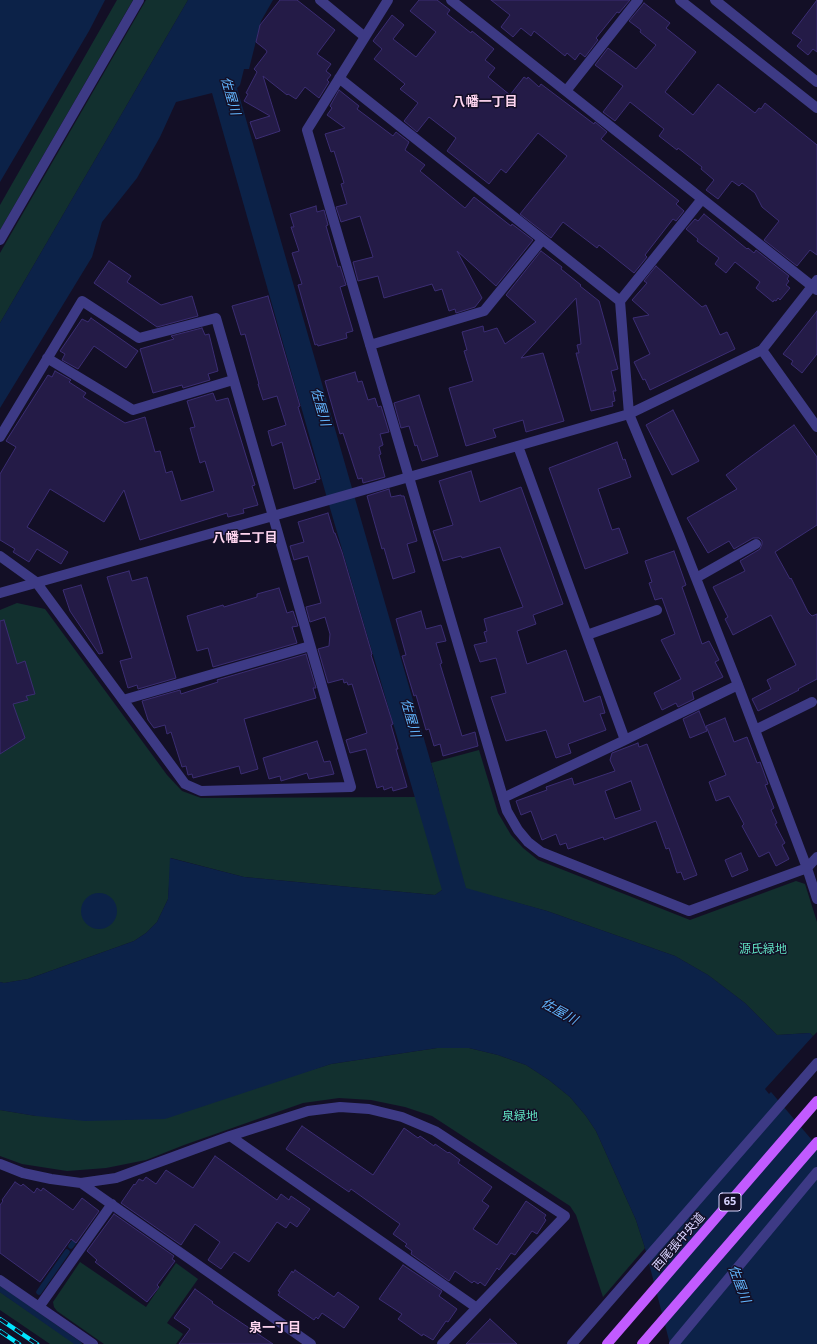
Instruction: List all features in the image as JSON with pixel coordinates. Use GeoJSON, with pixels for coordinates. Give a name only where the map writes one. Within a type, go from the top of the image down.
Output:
{"type":"FeatureCollection","features":[{"type":"Feature","properties":{"kind":"main road","name":"西尾張中央道"},"geometry":{"type":"LineString","coordinates":[[607,1344],[817,1101]]}},
{"type":"Feature","properties":{"kind":"main road","name":"65"},"geometry":{"type":"LineString","coordinates":[[642,1344],[817,1142]]}},
{"type":"Feature","properties":{"kind":"street"},"geometry":{"type":"LineString","coordinates":[[0,240],[139,0]]}},
{"type":"Feature","properties":{"kind":"street"},"geometry":{"type":"LineString","coordinates":[[320,0],[365,37]]}},
{"type":"Feature","properties":{"kind":"street"},"geometry":{"type":"LineString","coordinates":[[388,0],[307,130],[507,811],[518,830],[528,842],[541,852],[689,911],[807,868],[817,857]]}},
{"type":"Feature","properties":{"kind":"street"},"geometry":{"type":"LineString","coordinates":[[0,592],[324,502],[629,414],[762,350],[815,285],[702,199],[451,0]]}},
{"type":"Feature","properties":{"kind":"street"},"geometry":{"type":"LineString","coordinates":[[566,91],[638,0]]}},
{"type":"Feature","properties":{"kind":"street"},"geometry":{"type":"LineString","coordinates":[[680,0],[817,108]]}},
{"type":"Feature","properties":{"kind":"street"},"geometry":{"type":"LineString","coordinates":[[715,0],[817,82]]}},
{"type":"Feature","properties":{"kind":"street"},"geometry":{"type":"LineString","coordinates":[[339,78],[620,301]]}},
{"type":"Feature","properties":{"kind":"street"},"geometry":{"type":"LineString","coordinates":[[702,199],[620,301],[629,414],[738,685],[807,868],[817,899]]}},
{"type":"Feature","properties":{"kind":"street"},"geometry":{"type":"LineString","coordinates":[[370,345],[484,311],[542,240]]}},
{"type":"Feature","properties":{"kind":"street"},"geometry":{"type":"LineString","coordinates":[[0,437],[82,301],[139,338],[216,318],[351,787],[201,791],[185,784],[36,582],[0,556]]}},
{"type":"Feature","properties":{"kind":"street"},"geometry":{"type":"LineString","coordinates":[[762,350],[817,428]]}},
{"type":"Feature","properties":{"kind":"street"},"geometry":{"type":"LineString","coordinates":[[47,358],[133,410],[233,380]]}},
{"type":"Feature","properties":{"kind":"street"},"geometry":{"type":"LineString","coordinates":[[518,446],[625,740]]}},
{"type":"Feature","properties":{"kind":"street"},"geometry":{"type":"LineString","coordinates":[[696,578],[756,544]]}},
{"type":"Feature","properties":{"kind":"street"},"geometry":{"type":"LineString","coordinates":[[587,635],[657,610]]}},
{"type":"Feature","properties":{"kind":"street"},"geometry":{"type":"LineString","coordinates":[[123,700],[310,646]]}},
{"type":"Feature","properties":{"kind":"street"},"geometry":{"type":"LineString","coordinates":[[503,798],[738,685]]}},
{"type":"Feature","properties":{"kind":"street"},"geometry":{"type":"LineString","coordinates":[[755,730],[812,702]]}},
{"type":"Feature","properties":{"kind":"street"},"geometry":{"type":"LineString","coordinates":[[572,1344],[817,1063]]}},
{"type":"Feature","properties":{"kind":"street"},"geometry":{"type":"LineString","coordinates":[[0,1164],[51,1179],[81,1183],[116,1178],[230,1136],[308,1111],[340,1107],[369,1109],[402,1117],[435,1131],[565,1216],[442,1344]]}},
{"type":"Feature","properties":{"kind":"street"},"geometry":{"type":"LineString","coordinates":[[230,1136],[477,1308]]}},
{"type":"Feature","properties":{"kind":"street"},"geometry":{"type":"LineString","coordinates":[[674,1344],[817,1172]]}},
{"type":"Feature","properties":{"kind":"street"},"geometry":{"type":"LineString","coordinates":[[81,1183],[311,1344]]}},
{"type":"Feature","properties":{"kind":"street"},"geometry":{"type":"LineString","coordinates":[[39,1307],[112,1204]]}},
{"type":"Feature","properties":{"kind":"street"},"geometry":{"type":"LineString","coordinates":[[0,1280],[93,1344]]}},
{"type":"Feature","properties":{"kind":"green space"},"geometry":{"type":"Polygon","coordinates":[[[117,0],[133,0],[0,230],[0,205],[117,0]]]}},
{"type":"Feature","properties":{"kind":"green space"},"geometry":{"type":"Polygon","coordinates":[[[146,0],[188,0],[0,323],[0,253],[146,0]]]}},
{"type":"Feature","properties":{"kind":"green space","name":"源氏緑地"},"geometry":{"type":"Polygon","coordinates":[[[17,603],[45,609],[167,775],[182,791],[201,798],[414,797],[439,791],[431,763],[479,750],[498,813],[511,835],[523,848],[538,860],[690,920],[796,881],[805,884],[817,922],[817,1032],[813,1036],[810,1033],[777,1035],[745,1003],[708,975],[675,956],[547,911],[466,889],[442,890],[435,895],[244,877],[171,858],[168,899],[157,922],[146,933],[134,941],[28,979],[4,983],[0,982],[0,610],[17,603]]]}},
{"type":"Feature","properties":{"kind":"green space","name":"泉緑地"},"geometry":{"type":"Polygon","coordinates":[[[437,1048],[469,1048],[498,1055],[526,1065],[549,1080],[570,1097],[596,1131],[636,1220],[645,1248],[603,1297],[576,1215],[570,1206],[432,1116],[405,1107],[371,1100],[339,1098],[303,1103],[146,1160],[106,1168],[67,1171],[22,1164],[0,1156],[0,1110],[36,1116],[275,1081],[331,1064],[437,1048]]]}},
{"type":"Feature","properties":{"kind":"green space"},"geometry":{"type":"Polygon","coordinates":[[[80,1262],[146,1307],[176,1263],[198,1279],[167,1323],[183,1334],[176,1344],[104,1344],[57,1311],[53,1302],[80,1262]]]}},
{"type":"Feature","properties":{"kind":"green space"},"geometry":{"type":"Polygon","coordinates":[[[0,1292],[76,1344],[50,1344],[0,1310],[0,1292]]]}},
{"type":"Feature","properties":{"kind":"water"},"geometry":{"type":"Polygon","coordinates":[[[0,0],[105,0],[89,31],[0,182],[0,0]]]}},
{"type":"Feature","properties":{"kind":"water","name":"佐屋川"},"geometry":{"type":"Polygon","coordinates":[[[188,0],[273,0],[261,21],[249,69],[244,69],[240,85],[237,88],[466,888],[547,911],[675,956],[708,975],[745,1003],[777,1035],[810,1033],[813,1036],[765,1089],[769,1094],[771,1092],[817,1146],[817,1344],[670,1344],[645,1248],[636,1220],[596,1131],[570,1097],[549,1080],[526,1065],[498,1055],[469,1048],[437,1048],[331,1064],[165,1119],[85,1121],[36,1116],[0,1110],[0,982],[4,983],[28,979],[134,941],[146,933],[157,922],[168,899],[170,858],[244,877],[435,895],[442,890],[325,491],[212,93],[176,102],[160,137],[137,178],[102,222],[92,257],[0,408],[0,323],[188,0]]]}},
{"type":"Feature","properties":{"kind":"water"},"geometry":{"type":"Polygon","coordinates":[[[99,893],[109,896],[114,901],[117,911],[114,921],[109,926],[99,929],[89,926],[84,921],[81,911],[84,901],[89,896],[99,893]]]}},
{"type":"Feature","properties":{"kind":"building"},"geometry":{"type":"Polygon","coordinates":[[[280,0],[297,0],[335,30],[317,54],[331,64],[326,71],[331,75],[327,80],[329,82],[319,98],[305,87],[296,99],[288,94],[287,95],[263,76],[280,131],[256,139],[250,122],[270,116],[244,101],[248,94],[246,93],[257,72],[254,69],[267,52],[256,42],[260,25],[280,0]]]}},
{"type":"Feature","properties":{"kind":"building"},"geometry":{"type":"Polygon","coordinates":[[[419,0],[437,0],[450,10],[447,14],[471,33],[472,31],[494,49],[485,60],[495,68],[488,77],[510,95],[524,77],[527,79],[528,77],[539,87],[541,84],[607,132],[601,139],[679,201],[676,204],[684,211],[676,221],[673,219],[645,255],[647,257],[634,273],[599,245],[597,248],[563,222],[551,238],[520,214],[567,156],[538,133],[506,173],[501,169],[489,184],[447,151],[456,138],[429,117],[417,132],[404,121],[418,103],[400,89],[405,84],[374,59],[382,49],[373,41],[392,15],[404,25],[393,39],[416,57],[436,32],[410,11],[419,0]]]}},
{"type":"Feature","properties":{"kind":"building"},"geometry":{"type":"Polygon","coordinates":[[[491,0],[630,0],[619,13],[617,12],[596,38],[598,40],[585,57],[580,53],[575,60],[567,53],[565,56],[534,31],[531,36],[521,28],[513,37],[501,27],[510,15],[491,0]]]}},
{"type":"Feature","properties":{"kind":"building"},"geometry":{"type":"Polygon","coordinates":[[[817,0],[817,52],[813,49],[808,55],[797,46],[802,40],[792,33],[817,0]]]}},
{"type":"Feature","properties":{"kind":"building"},"geometry":{"type":"Polygon","coordinates":[[[644,3],[670,23],[666,28],[696,52],[665,92],[693,115],[718,84],[755,113],[759,108],[761,109],[765,103],[817,145],[817,255],[810,250],[797,266],[764,240],[779,221],[762,207],[755,193],[742,183],[739,186],[732,181],[718,199],[706,190],[714,180],[701,169],[702,167],[678,148],[677,150],[659,136],[664,129],[630,102],[615,121],[603,112],[623,86],[595,65],[608,48],[636,69],[656,45],[640,32],[641,30],[629,21],[644,3]]]}},
{"type":"Feature","properties":{"kind":"building"},"geometry":{"type":"Polygon","coordinates":[[[339,90],[359,106],[357,109],[393,136],[396,132],[409,142],[405,150],[425,165],[420,171],[465,208],[474,197],[511,226],[512,224],[533,240],[496,286],[457,251],[482,298],[475,307],[456,313],[455,309],[449,311],[442,289],[435,291],[432,284],[384,298],[378,276],[358,281],[353,262],[373,257],[360,216],[341,222],[336,207],[347,204],[341,184],[344,183],[334,151],[331,152],[325,134],[345,128],[327,115],[332,108],[330,106],[339,90]]]}},
{"type":"Feature","properties":{"kind":"building"},"geometry":{"type":"Polygon","coordinates":[[[316,206],[317,212],[324,210],[328,225],[326,226],[333,250],[338,267],[340,266],[346,285],[340,287],[353,331],[346,333],[347,338],[318,346],[317,344],[315,345],[298,285],[302,284],[292,253],[299,251],[291,227],[294,227],[290,214],[316,206]]]}},
{"type":"Feature","properties":{"kind":"building"},"geometry":{"type":"Polygon","coordinates":[[[704,214],[747,249],[748,248],[754,253],[756,250],[789,276],[787,279],[789,281],[786,285],[790,288],[780,300],[778,298],[773,302],[756,288],[760,282],[735,262],[726,273],[715,264],[719,258],[697,241],[698,239],[686,229],[695,219],[698,221],[704,214]]]}},
{"type":"Feature","properties":{"kind":"building"},"geometry":{"type":"Polygon","coordinates":[[[541,251],[562,267],[561,269],[599,301],[618,369],[611,371],[616,391],[613,391],[615,401],[612,402],[613,406],[591,411],[576,353],[579,353],[577,345],[581,344],[576,298],[521,358],[543,353],[564,421],[526,432],[523,420],[493,429],[496,437],[466,446],[449,388],[473,381],[464,351],[467,350],[462,332],[483,326],[484,332],[497,328],[505,344],[536,322],[506,295],[541,251]]]}},
{"type":"Feature","properties":{"kind":"building"},"geometry":{"type":"Polygon","coordinates":[[[109,261],[131,276],[127,282],[161,305],[192,296],[198,316],[157,327],[94,283],[109,261]]]}},
{"type":"Feature","properties":{"kind":"building"},"geometry":{"type":"Polygon","coordinates":[[[656,266],[702,307],[706,305],[720,335],[727,332],[735,349],[650,390],[634,362],[650,354],[633,318],[649,315],[632,300],[647,283],[644,281],[656,266]]]}},
{"type":"Feature","properties":{"kind":"building"},"geometry":{"type":"Polygon","coordinates":[[[268,296],[300,406],[298,407],[320,479],[315,480],[316,482],[294,489],[282,442],[272,446],[268,431],[286,425],[277,396],[263,400],[245,334],[241,335],[232,306],[268,296]]]}},
{"type":"Feature","properties":{"kind":"building"},"geometry":{"type":"Polygon","coordinates":[[[817,311],[817,354],[802,373],[791,364],[793,361],[783,354],[817,311]]]}},
{"type":"Feature","properties":{"kind":"building"},"geometry":{"type":"Polygon","coordinates":[[[91,318],[138,351],[126,368],[94,346],[78,369],[62,360],[65,354],[60,351],[82,319],[88,322],[91,318]]]}},
{"type":"Feature","properties":{"kind":"building"},"geometry":{"type":"Polygon","coordinates":[[[202,328],[205,335],[209,334],[218,371],[208,374],[210,380],[183,388],[182,385],[153,393],[140,349],[174,339],[171,336],[202,328]]]}},
{"type":"Feature","properties":{"kind":"building"},"geometry":{"type":"Polygon","coordinates":[[[55,371],[71,380],[69,382],[86,393],[83,397],[125,423],[145,417],[155,452],[160,451],[166,473],[172,471],[181,501],[214,491],[205,461],[200,463],[190,428],[195,427],[187,401],[213,393],[216,401],[228,398],[255,485],[252,486],[258,505],[243,509],[244,513],[228,517],[227,513],[140,540],[124,490],[104,522],[50,489],[27,527],[68,552],[61,564],[37,549],[29,562],[13,552],[15,549],[0,540],[0,474],[16,447],[6,441],[48,375],[52,377],[55,371]]]}},
{"type":"Feature","properties":{"kind":"building"},"geometry":{"type":"Polygon","coordinates":[[[355,372],[358,382],[362,381],[368,400],[375,398],[378,407],[381,406],[389,432],[380,434],[383,445],[379,447],[381,454],[379,455],[385,477],[363,483],[362,478],[358,479],[343,433],[340,434],[325,381],[355,372]]]}},
{"type":"Feature","properties":{"kind":"building"},"geometry":{"type":"Polygon","coordinates":[[[419,395],[438,456],[422,461],[417,445],[415,446],[409,426],[401,428],[394,403],[419,395]]]}},
{"type":"Feature","properties":{"kind":"building"},"geometry":{"type":"Polygon","coordinates":[[[673,410],[699,461],[672,475],[646,425],[673,410]]]}},
{"type":"Feature","properties":{"kind":"building"},"geometry":{"type":"Polygon","coordinates":[[[794,425],[817,457],[817,525],[775,552],[790,579],[791,578],[808,612],[812,616],[817,614],[817,679],[758,711],[752,699],[771,689],[767,680],[796,665],[771,615],[733,635],[725,619],[728,617],[713,587],[745,571],[740,561],[760,549],[762,541],[759,538],[753,538],[734,549],[729,541],[708,553],[687,518],[737,489],[726,475],[794,425]]]}},
{"type":"Feature","properties":{"kind":"building"},"geometry":{"type":"Polygon","coordinates":[[[617,442],[631,477],[598,489],[612,530],[619,528],[628,553],[585,569],[549,468],[617,442]]]}},
{"type":"Feature","properties":{"kind":"building"},"geometry":{"type":"Polygon","coordinates":[[[471,471],[480,502],[521,487],[563,604],[533,615],[536,624],[517,631],[527,664],[566,650],[584,702],[600,696],[605,713],[600,714],[606,730],[568,744],[571,753],[556,758],[546,730],[506,741],[491,697],[506,693],[496,658],[480,662],[474,645],[487,642],[484,632],[487,631],[484,619],[523,607],[500,547],[462,558],[461,556],[443,561],[433,531],[453,525],[439,481],[471,471]]]}},
{"type":"Feature","properties":{"kind":"building"},"geometry":{"type":"Polygon","coordinates":[[[389,489],[391,497],[401,495],[404,496],[417,541],[407,544],[415,572],[393,579],[384,548],[382,549],[367,496],[389,489]]]}},
{"type":"Feature","properties":{"kind":"building"},"geometry":{"type":"Polygon","coordinates":[[[328,513],[342,552],[372,654],[371,655],[393,724],[391,725],[398,749],[396,749],[407,787],[393,791],[392,787],[384,790],[383,786],[377,788],[366,749],[350,753],[346,740],[367,733],[352,684],[348,685],[347,682],[344,683],[343,679],[328,683],[318,649],[329,646],[330,634],[325,617],[310,622],[306,607],[321,603],[308,556],[294,560],[290,546],[304,542],[298,522],[328,513]]]}},
{"type":"Feature","properties":{"kind":"building"},"geometry":{"type":"Polygon","coordinates":[[[674,551],[686,585],[682,587],[702,644],[709,641],[719,660],[715,662],[723,677],[692,692],[694,699],[678,707],[676,703],[662,710],[654,693],[681,679],[661,640],[675,634],[662,598],[655,600],[649,583],[652,582],[645,561],[674,551]]]}},
{"type":"Feature","properties":{"kind":"building"},"geometry":{"type":"Polygon","coordinates":[[[129,571],[132,581],[147,577],[176,678],[138,689],[137,685],[128,688],[120,661],[132,658],[107,577],[129,571]]]}},
{"type":"Feature","properties":{"kind":"building"},"geometry":{"type":"Polygon","coordinates":[[[81,585],[103,653],[99,654],[70,611],[63,590],[81,585]]]}},
{"type":"Feature","properties":{"kind":"building"},"geometry":{"type":"Polygon","coordinates":[[[279,588],[287,613],[293,611],[298,626],[292,627],[297,643],[213,667],[208,648],[197,651],[187,616],[257,597],[257,594],[279,588]]]}},
{"type":"Feature","properties":{"kind":"building"},"geometry":{"type":"Polygon","coordinates":[[[421,611],[426,629],[441,625],[446,641],[436,643],[442,663],[440,664],[462,736],[475,732],[478,746],[443,756],[440,744],[434,746],[429,729],[426,730],[416,695],[414,696],[402,656],[406,655],[396,619],[421,611]]]}},
{"type":"Feature","properties":{"kind":"building"},"geometry":{"type":"Polygon","coordinates":[[[4,620],[17,664],[25,661],[35,694],[26,696],[28,700],[13,704],[25,738],[0,754],[0,621],[4,620]]]}},
{"type":"Feature","properties":{"kind":"building"},"geometry":{"type":"Polygon","coordinates":[[[306,654],[316,688],[313,688],[316,698],[244,719],[258,769],[241,774],[239,766],[193,778],[192,774],[188,775],[186,766],[182,767],[171,732],[167,734],[165,725],[154,728],[148,720],[142,701],[180,690],[181,694],[218,682],[217,680],[306,654]]]}},
{"type":"Feature","properties":{"kind":"building"},"geometry":{"type":"Polygon","coordinates":[[[699,711],[707,731],[690,738],[683,719],[699,711]]]}},
{"type":"Feature","properties":{"kind":"building"},"geometry":{"type":"Polygon","coordinates":[[[725,718],[734,742],[747,737],[757,763],[760,762],[768,784],[765,785],[774,808],[771,810],[777,823],[775,824],[785,843],[782,845],[789,859],[776,866],[769,852],[759,857],[742,826],[744,824],[729,796],[716,801],[709,782],[726,775],[706,726],[725,718]]]}},
{"type":"Feature","properties":{"kind":"building"},"geometry":{"type":"Polygon","coordinates":[[[317,741],[324,762],[330,761],[334,774],[309,779],[307,773],[281,781],[280,776],[269,779],[263,758],[317,741]]]}},
{"type":"Feature","properties":{"kind":"building"},"geometry":{"type":"Polygon","coordinates":[[[638,743],[639,747],[647,744],[697,875],[684,880],[681,872],[677,873],[669,848],[666,849],[656,821],[604,840],[603,837],[568,849],[566,843],[560,845],[556,834],[542,840],[531,811],[521,815],[516,801],[547,790],[546,787],[572,778],[574,785],[615,771],[610,760],[612,753],[638,743]],[[631,781],[605,791],[615,819],[641,810],[631,781]]]}},
{"type":"Feature","properties":{"kind":"building"},"geometry":{"type":"Polygon","coordinates":[[[741,853],[748,870],[732,877],[725,860],[741,853]]]}},
{"type":"Feature","properties":{"kind":"building"},"geometry":{"type":"Polygon","coordinates":[[[302,1126],[373,1175],[404,1128],[418,1138],[420,1136],[434,1146],[435,1144],[448,1153],[449,1152],[460,1160],[458,1163],[492,1187],[482,1201],[489,1206],[473,1229],[497,1245],[526,1201],[546,1215],[544,1218],[546,1220],[537,1234],[532,1231],[515,1255],[511,1253],[499,1270],[497,1268],[485,1286],[480,1282],[478,1284],[474,1281],[472,1283],[455,1271],[449,1281],[411,1254],[412,1251],[405,1246],[407,1244],[393,1234],[400,1224],[351,1189],[349,1192],[286,1149],[302,1126]]]}},
{"type":"Feature","properties":{"kind":"building"},"geometry":{"type":"Polygon","coordinates":[[[215,1156],[277,1200],[281,1194],[289,1200],[291,1196],[310,1209],[297,1227],[290,1222],[286,1228],[277,1222],[249,1262],[234,1252],[221,1269],[208,1260],[220,1242],[195,1224],[181,1245],[121,1203],[139,1179],[143,1181],[146,1177],[156,1184],[166,1170],[193,1188],[215,1156]]]}},
{"type":"Feature","properties":{"kind":"building"},"geometry":{"type":"Polygon","coordinates":[[[15,1182],[21,1186],[23,1184],[34,1193],[37,1188],[41,1191],[43,1188],[73,1210],[82,1198],[99,1211],[76,1243],[71,1239],[40,1282],[0,1253],[0,1205],[15,1182]]]}},
{"type":"Feature","properties":{"kind":"building"},"geometry":{"type":"Polygon","coordinates":[[[114,1214],[174,1256],[172,1259],[175,1261],[157,1285],[159,1287],[147,1302],[95,1262],[97,1260],[87,1251],[114,1214]]]}},
{"type":"Feature","properties":{"kind":"building"},"geometry":{"type":"Polygon","coordinates":[[[403,1265],[442,1291],[439,1296],[457,1309],[448,1322],[446,1321],[433,1340],[423,1334],[422,1336],[398,1319],[402,1314],[379,1299],[403,1265]]]}},
{"type":"Feature","properties":{"kind":"building"},"geometry":{"type":"Polygon","coordinates":[[[295,1270],[334,1297],[338,1292],[359,1307],[344,1328],[322,1313],[318,1319],[316,1317],[314,1320],[278,1295],[280,1292],[278,1291],[292,1271],[293,1273],[295,1270]]]}},
{"type":"Feature","properties":{"kind":"building"},"geometry":{"type":"Polygon","coordinates":[[[195,1289],[213,1302],[212,1303],[273,1344],[179,1344],[190,1329],[174,1318],[195,1289]]]}},
{"type":"Feature","properties":{"kind":"building"},"geometry":{"type":"Polygon","coordinates":[[[490,1319],[517,1344],[466,1344],[490,1319]]]}},
{"type":"Feature","properties":{"kind":"waterway"},"geometry":{"type":"LineString","coordinates":[[71,1246],[79,1235]]}},
{"type":"Feature","properties":{"kind":"waterway"},"geometry":{"type":"LineString","coordinates":[[39,1292],[67,1252]]}},
{"type":"Feature","properties":{"kind":"waterway"},"geometry":{"type":"LineString","coordinates":[[0,1289],[79,1344]]}},
{"type":"Feature","properties":{"kind":"railway"},"geometry":{"type":"LineString","coordinates":[[0,1319],[37,1344]]}},
{"type":"Feature","properties":{"kind":"railway"},"geometry":{"type":"LineString","coordinates":[[0,1331],[19,1344]]}},
{"type":"Feature","properties":{"kind":"district","name":"八幡一丁目"},"geometry":{"type":"Point","coordinates":[485,102]}},
{"type":"Feature","properties":{"kind":"district","name":"八幡二丁目"},"geometry":{"type":"Point","coordinates":[245,538]}},
{"type":"Feature","properties":{"kind":"district","name":"泉一丁目"},"geometry":{"type":"Point","coordinates":[275,1328]}}]}
